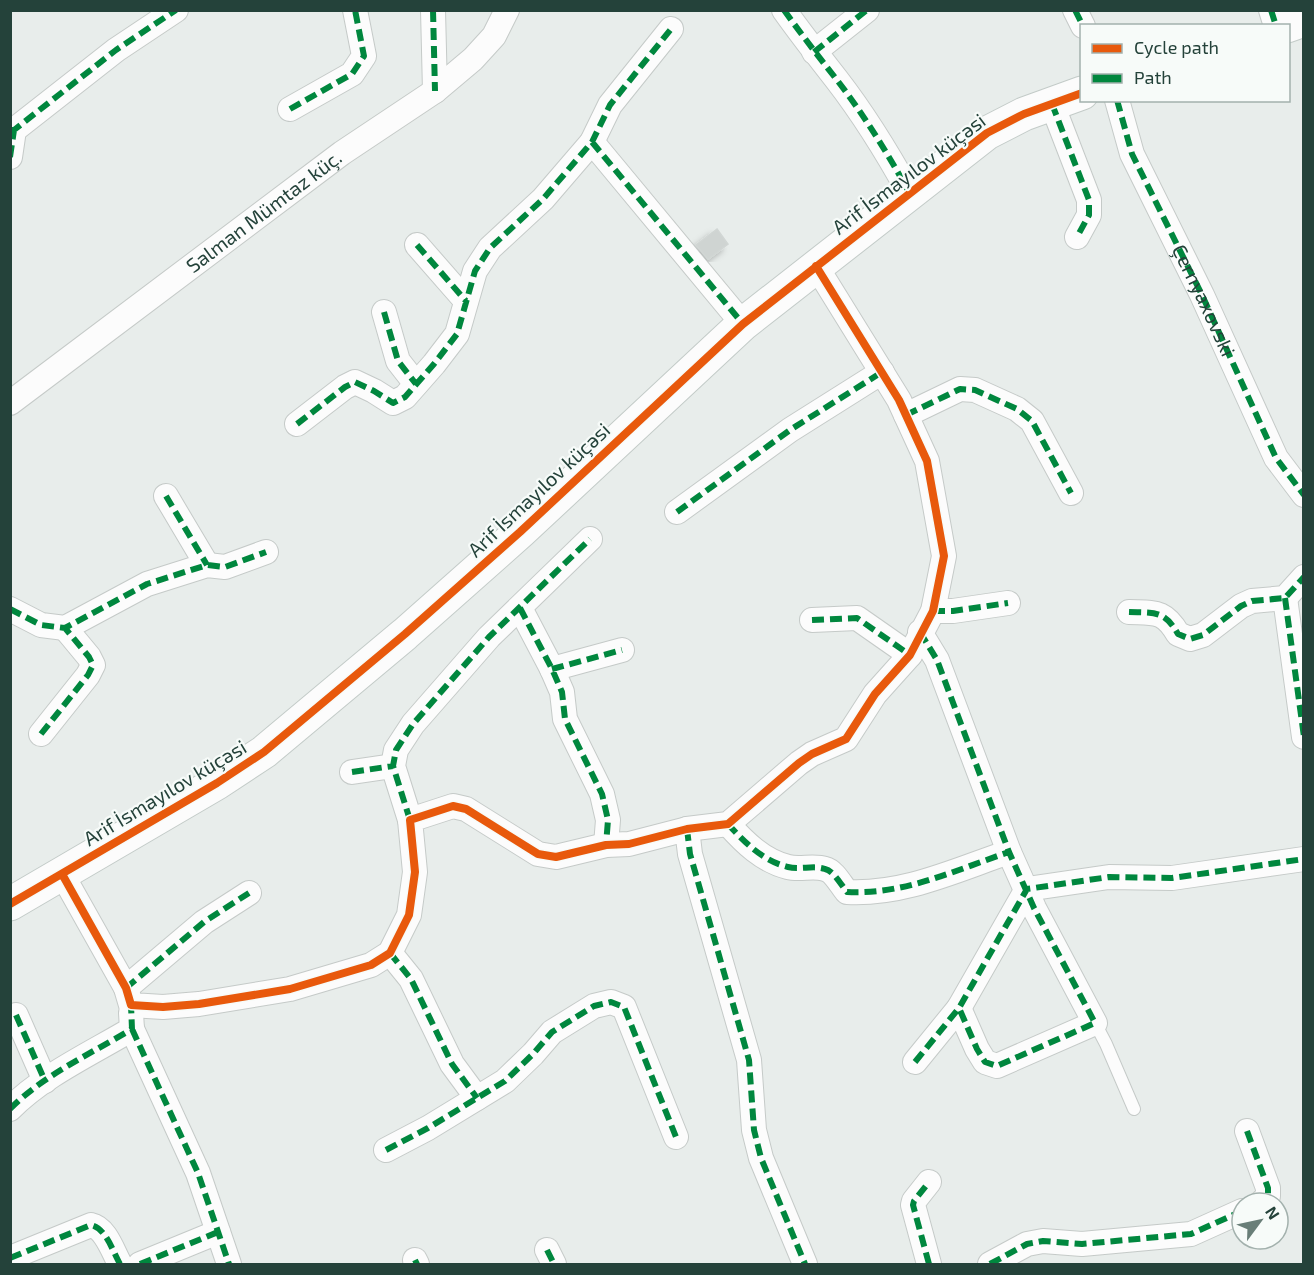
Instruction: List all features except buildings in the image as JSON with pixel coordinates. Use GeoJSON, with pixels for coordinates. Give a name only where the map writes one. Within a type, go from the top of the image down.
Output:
{"type":"FeatureCollection","features":[{"type":"Feature","properties":{"kind":"street"},"geometry":{"type":"LineString","coordinates":[[10,157],[12,130],[116,50],[176,10]]}},
{"type":"Feature","properties":{"kind":"street"},"geometry":{"type":"LineString","coordinates":[[290,109],[352,74],[364,56],[355,10]]}},
{"type":"Feature","properties":{"kind":"street"},"geometry":{"type":"LineString","coordinates":[[433,10],[435,91]]}},
{"type":"Feature","properties":{"kind":"street","name":"Salman Mümtaz küç."},"geometry":{"type":"LineString","coordinates":[[10,403],[333,159],[435,91],[473,59],[494,36],[507,10]]}},
{"type":"Feature","properties":{"kind":"street"},"geometry":{"type":"LineString","coordinates":[[784,10],[837,80],[893,163],[909,192]]}},
{"type":"Feature","properties":{"kind":"street"},"geometry":{"type":"LineString","coordinates":[[814,52],[867,10]]}},
{"type":"Feature","properties":{"kind":"street"},"geometry":{"type":"LineString","coordinates":[[1075,10],[1083,24]]}},
{"type":"Feature","properties":{"kind":"street"},"geometry":{"type":"LineString","coordinates":[[297,424],[345,387],[356,382],[393,403],[405,397],[457,334],[475,271],[490,248],[543,199],[592,142],[610,105],[671,30]]}},
{"type":"Feature","properties":{"kind":"street"},"geometry":{"type":"LineString","coordinates":[[1067,99],[1089,200],[1089,215],[1077,237]]}},
{"type":"Feature","properties":{"kind":"street","name":"Arif İsmayılov küçəsi"},"geometry":{"type":"LineString","coordinates":[[10,904],[217,783],[264,752],[405,634],[520,532],[743,324],[987,133],[1024,114],[1067,99]]}},
{"type":"Feature","properties":{"kind":"street","name":"Çernyaxovski"},"geometry":{"type":"LineString","coordinates":[[1118,102],[1132,154],[1202,295],[1276,458],[1304,495]]}},
{"type":"Feature","properties":{"kind":"street"},"geometry":{"type":"LineString","coordinates":[[592,142],[743,324]]}},
{"type":"Feature","properties":{"kind":"street"},"geometry":{"type":"LineString","coordinates":[[417,245],[466,301]]}},
{"type":"Feature","properties":{"kind":"street"},"geometry":{"type":"LineString","coordinates":[[410,820],[453,806],[466,809],[538,854],[556,857],[606,844],[629,844],[687,829],[728,824],[812,754],[846,739],[875,694],[910,655],[933,610],[944,556],[927,461],[899,400],[816,266]]}},
{"type":"Feature","properties":{"kind":"street"},"geometry":{"type":"LineString","coordinates":[[384,312],[398,361],[416,384]]}},
{"type":"Feature","properties":{"kind":"street"},"geometry":{"type":"LineString","coordinates":[[677,512],[790,430],[882,372]]}},
{"type":"Feature","properties":{"kind":"street"},"geometry":{"type":"LineString","coordinates":[[906,415],[960,389],[975,390],[1017,409],[1032,421],[1071,493]]}},
{"type":"Feature","properties":{"kind":"street"},"geometry":{"type":"LineString","coordinates":[[166,496],[207,565]]}},
{"type":"Feature","properties":{"kind":"street"},"geometry":{"type":"LineString","coordinates":[[128,996],[163,1007],[290,989],[371,964],[390,953],[409,915],[415,872],[410,820],[393,766],[396,750],[412,724],[489,637],[590,539]]}},
{"type":"Feature","properties":{"kind":"street"},"geometry":{"type":"LineString","coordinates":[[10,609],[40,625],[65,628],[147,584],[207,565],[225,567],[266,552]]}},
{"type":"Feature","properties":{"kind":"street"},"geometry":{"type":"LineString","coordinates":[[1129,612],[1160,613],[1171,621],[1178,634],[1190,639],[1203,635],[1241,606],[1252,601],[1285,598],[1304,577]]}},
{"type":"Feature","properties":{"kind":"street"},"geometry":{"type":"LineString","coordinates":[[1285,598],[1304,737]]}},
{"type":"Feature","properties":{"kind":"street"},"geometry":{"type":"LineString","coordinates":[[933,610],[953,611],[1008,603]]}},
{"type":"Feature","properties":{"kind":"street"},"geometry":{"type":"LineString","coordinates":[[520,608],[552,669],[562,692],[565,719],[602,794],[608,820],[606,844]]}},
{"type":"Feature","properties":{"kind":"street"},"geometry":{"type":"LineString","coordinates":[[812,620],[856,618],[910,655]]}},
{"type":"Feature","properties":{"kind":"street"},"geometry":{"type":"LineString","coordinates":[[41,734],[88,675],[93,665],[65,628]]}},
{"type":"Feature","properties":{"kind":"street"},"geometry":{"type":"LineString","coordinates":[[920,632],[937,660],[1009,852],[1034,908],[1095,1023],[997,1066],[985,1062],[959,1008]]}},
{"type":"Feature","properties":{"kind":"street"},"geometry":{"type":"LineString","coordinates":[[552,669],[622,650]]}},
{"type":"Feature","properties":{"kind":"street"},"geometry":{"type":"LineString","coordinates":[[352,772],[393,766]]}},
{"type":"Feature","properties":{"kind":"street"},"geometry":{"type":"LineString","coordinates":[[728,824],[745,843],[762,855],[788,867],[826,868],[847,892],[870,893],[904,888],[1009,852]]}},
{"type":"Feature","properties":{"kind":"street"},"geometry":{"type":"LineString","coordinates":[[687,829],[690,854],[748,1060],[754,1130],[761,1158],[805,1264]]}},
{"type":"Feature","properties":{"kind":"street"},"geometry":{"type":"LineString","coordinates":[[1027,890],[1109,877],[1172,878],[1304,859]]}},
{"type":"Feature","properties":{"kind":"street"},"geometry":{"type":"LineString","coordinates":[[62,874],[128,996],[132,1029],[184,1139],[229,1264]]}},
{"type":"Feature","properties":{"kind":"street"},"geometry":{"type":"LineString","coordinates":[[915,1062],[959,1008],[1027,890]]}},
{"type":"Feature","properties":{"kind":"street"},"geometry":{"type":"LineString","coordinates":[[128,996],[204,922],[249,893]]}},
{"type":"Feature","properties":{"kind":"street"},"geometry":{"type":"LineString","coordinates":[[390,953],[411,979],[452,1064],[477,1098]]}},
{"type":"Feature","properties":{"kind":"street"},"geometry":{"type":"LineString","coordinates":[[386,1150],[428,1128],[505,1081],[552,1032],[594,1006],[611,1002],[624,1007],[676,1137]]}},
{"type":"Feature","properties":{"kind":"street"},"geometry":{"type":"LineString","coordinates":[[16,1015],[45,1081]]}},
{"type":"Feature","properties":{"kind":"street"},"geometry":{"type":"LineString","coordinates":[[10,1110],[45,1081],[132,1029]]}},
{"type":"Feature","properties":{"kind":"street"},"geometry":{"type":"LineString","coordinates":[[1247,1131],[1268,1191]]}},
{"type":"Feature","properties":{"kind":"street"},"geometry":{"type":"LineString","coordinates":[[928,1264],[913,1205],[929,1182]]}},
{"type":"Feature","properties":{"kind":"street"},"geometry":{"type":"LineString","coordinates":[[990,1264],[1026,1244],[1043,1241],[1082,1244],[1191,1234],[1230,1216]]}},
{"type":"Feature","properties":{"kind":"street"},"geometry":{"type":"LineString","coordinates":[[11,1255],[91,1225],[96,1226],[102,1232],[120,1264]]}},
{"type":"Feature","properties":{"kind":"street"},"geometry":{"type":"LineString","coordinates":[[140,1264],[218,1232]]}},
{"type":"Feature","properties":{"kind":"lane"},"geometry":{"type":"LineString","coordinates":[[1095,1023],[1134,1109]]}},
{"type":"Feature","properties":{"kind":"marked path"},"geometry":{"type":"LineString","coordinates":[[10,130],[14,130],[116,50],[176,10]]}},
{"type":"Feature","properties":{"kind":"marked path"},"geometry":{"type":"LineString","coordinates":[[290,109],[352,74],[364,56],[355,10]]}},
{"type":"Feature","properties":{"kind":"marked path"},"geometry":{"type":"LineString","coordinates":[[433,10],[435,91]]}},
{"type":"Feature","properties":{"kind":"marked path"},"geometry":{"type":"LineString","coordinates":[[784,10],[857,107],[909,192]]}},
{"type":"Feature","properties":{"kind":"marked path"},"geometry":{"type":"LineString","coordinates":[[814,52],[867,10]]}},
{"type":"Feature","properties":{"kind":"marked path"},"geometry":{"type":"LineString","coordinates":[[1075,10],[1082,24]]}},
{"type":"Feature","properties":{"kind":"marked path"},"geometry":{"type":"LineString","coordinates":[[1271,10],[1275,24]]}},
{"type":"Feature","properties":{"kind":"marked path"},"geometry":{"type":"LineString","coordinates":[[297,424],[345,387],[355,382],[393,403],[405,397],[457,334],[475,271],[490,248],[543,199],[592,142],[610,105],[671,29]]}},
{"type":"Feature","properties":{"kind":"marked path"},"geometry":{"type":"LineString","coordinates":[[1118,102],[1132,154],[1202,295],[1276,458],[1304,495]]}},
{"type":"Feature","properties":{"kind":"marked path"},"geometry":{"type":"LineString","coordinates":[[1052,104],[1089,200],[1089,215],[1077,237]]}},
{"type":"Feature","properties":{"kind":"marked path"},"geometry":{"type":"LineString","coordinates":[[10,157],[14,130]]}},
{"type":"Feature","properties":{"kind":"marked path"},"geometry":{"type":"LineString","coordinates":[[592,142],[743,324]]}},
{"type":"Feature","properties":{"kind":"marked path"},"geometry":{"type":"LineString","coordinates":[[417,245],[466,301]]}},
{"type":"Feature","properties":{"kind":"marked path"},"geometry":{"type":"LineString","coordinates":[[384,312],[398,361],[416,384]]}},
{"type":"Feature","properties":{"kind":"marked path"},"geometry":{"type":"LineString","coordinates":[[677,512],[790,430],[882,372]]}},
{"type":"Feature","properties":{"kind":"marked path"},"geometry":{"type":"LineString","coordinates":[[906,415],[960,389],[975,390],[1017,409],[1032,421],[1071,493]]}},
{"type":"Feature","properties":{"kind":"marked path"},"geometry":{"type":"LineString","coordinates":[[166,496],[207,565]]}},
{"type":"Feature","properties":{"kind":"marked path"},"geometry":{"type":"LineString","coordinates":[[410,820],[393,766],[396,750],[413,724],[489,637],[590,539]]}},
{"type":"Feature","properties":{"kind":"marked path"},"geometry":{"type":"LineString","coordinates":[[10,609],[41,625],[65,628],[147,584],[207,565],[225,567],[266,552]]}},
{"type":"Feature","properties":{"kind":"marked path"},"geometry":{"type":"LineString","coordinates":[[1129,612],[1158,614],[1168,621],[1178,634],[1190,639],[1203,635],[1241,606],[1252,601],[1285,598],[1304,577]]}},
{"type":"Feature","properties":{"kind":"marked path"},"geometry":{"type":"LineString","coordinates":[[1285,598],[1304,737]]}},
{"type":"Feature","properties":{"kind":"marked path"},"geometry":{"type":"LineString","coordinates":[[933,611],[953,611],[1008,603]]}},
{"type":"Feature","properties":{"kind":"marked path"},"geometry":{"type":"LineString","coordinates":[[520,608],[552,669],[562,692],[565,719],[602,794],[608,820],[606,845]]}},
{"type":"Feature","properties":{"kind":"marked path"},"geometry":{"type":"LineString","coordinates":[[812,620],[857,618],[910,655]]}},
{"type":"Feature","properties":{"kind":"marked path"},"geometry":{"type":"LineString","coordinates":[[41,734],[88,675],[93,665],[65,628]]}},
{"type":"Feature","properties":{"kind":"marked path"},"geometry":{"type":"LineString","coordinates":[[920,632],[937,660],[1009,852],[1034,908],[1095,1023],[997,1066],[985,1062],[959,1008]]}},
{"type":"Feature","properties":{"kind":"marked path"},"geometry":{"type":"LineString","coordinates":[[552,669],[622,650]]}},
{"type":"Feature","properties":{"kind":"marked path"},"geometry":{"type":"LineString","coordinates":[[352,772],[393,766]]}},
{"type":"Feature","properties":{"kind":"marked path"},"geometry":{"type":"LineString","coordinates":[[728,824],[762,856],[788,867],[816,867],[828,870],[847,892],[889,890],[930,880],[1009,852]]}},
{"type":"Feature","properties":{"kind":"marked path"},"geometry":{"type":"LineString","coordinates":[[687,829],[690,854],[749,1060],[754,1130],[761,1158],[805,1264]]}},
{"type":"Feature","properties":{"kind":"marked path"},"geometry":{"type":"LineString","coordinates":[[915,1062],[959,1008],[1027,889],[1109,877],[1172,878],[1304,859]]}},
{"type":"Feature","properties":{"kind":"marked path"},"geometry":{"type":"LineString","coordinates":[[126,988],[204,922],[249,893]]}},
{"type":"Feature","properties":{"kind":"marked path"},"geometry":{"type":"LineString","coordinates":[[390,953],[411,979],[452,1064],[477,1098]]}},
{"type":"Feature","properties":{"kind":"marked path"},"geometry":{"type":"LineString","coordinates":[[386,1150],[428,1128],[505,1081],[552,1032],[594,1006],[611,1002],[624,1007],[676,1137]]}},
{"type":"Feature","properties":{"kind":"marked path"},"geometry":{"type":"LineString","coordinates":[[10,1109],[52,1076],[132,1029],[131,1005]]}},
{"type":"Feature","properties":{"kind":"marked path"},"geometry":{"type":"LineString","coordinates":[[16,1015],[45,1081]]}},
{"type":"Feature","properties":{"kind":"marked path"},"geometry":{"type":"LineString","coordinates":[[132,1029],[198,1173],[229,1264]]}},
{"type":"Feature","properties":{"kind":"marked path"},"geometry":{"type":"LineString","coordinates":[[1247,1131],[1268,1191]]}},
{"type":"Feature","properties":{"kind":"marked path"},"geometry":{"type":"LineString","coordinates":[[929,1182],[913,1205],[929,1264]]}},
{"type":"Feature","properties":{"kind":"marked path"},"geometry":{"type":"LineString","coordinates":[[990,1264],[1027,1244],[1043,1241],[1082,1244],[1191,1234],[1230,1216]]}},
{"type":"Feature","properties":{"kind":"marked path"},"geometry":{"type":"LineString","coordinates":[[10,1258],[91,1225],[105,1235],[120,1264]]}},
{"type":"Feature","properties":{"kind":"marked path"},"geometry":{"type":"LineString","coordinates":[[140,1264],[218,1232]]}},
{"type":"Feature","properties":{"kind":"marked path"},"geometry":{"type":"LineString","coordinates":[[547,1250],[554,1264]]}},
{"type":"Feature","properties":{"kind":"marked path"},"geometry":{"type":"LineString","coordinates":[[415,1260],[417,1264]]}},
{"type":"Feature","properties":{"kind":"cycle path"},"geometry":{"type":"LineString","coordinates":[[10,904],[217,783],[264,752],[405,634],[520,532],[743,324],[987,133],[1024,114],[1080,94]]}},
{"type":"Feature","properties":{"kind":"cycle path"},"geometry":{"type":"LineString","coordinates":[[62,874],[126,988],[131,1005],[163,1007],[199,1004],[290,989],[371,965],[390,953],[409,915],[415,872],[410,820],[453,806],[466,809],[538,854],[556,857],[606,845],[629,844],[687,829],[728,824],[799,763],[812,754],[846,739],[875,694],[910,655],[933,611],[944,556],[927,461],[899,400],[816,266]]}}]}
